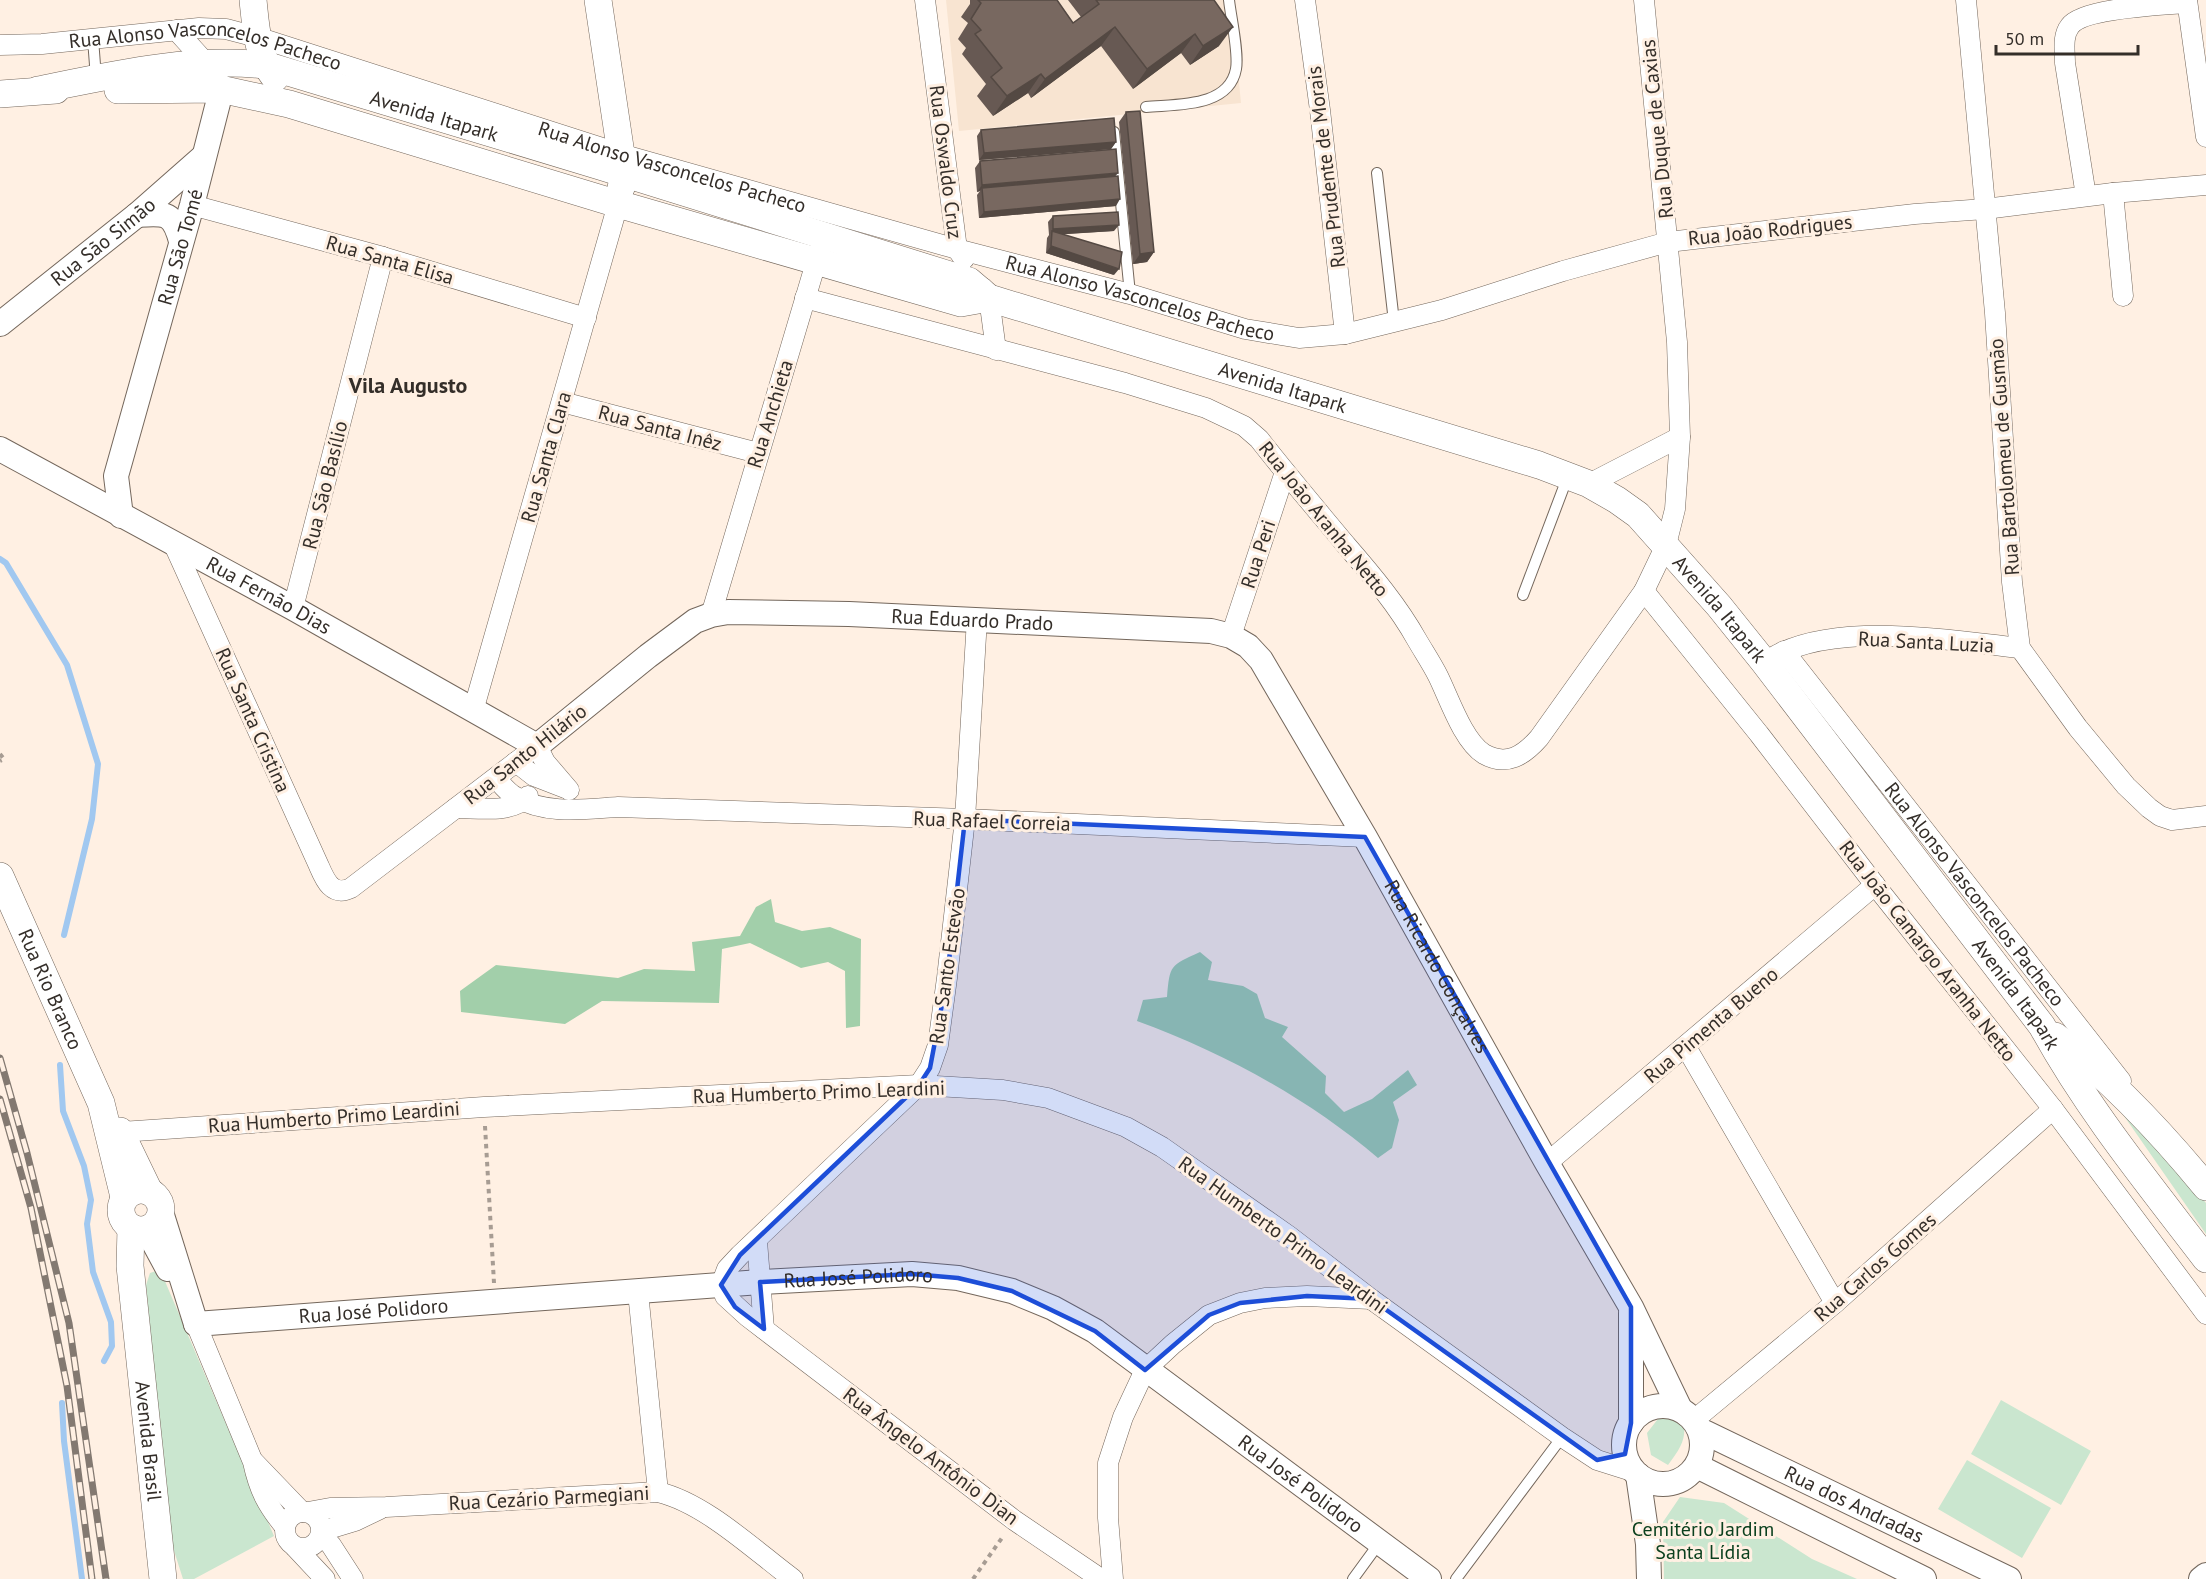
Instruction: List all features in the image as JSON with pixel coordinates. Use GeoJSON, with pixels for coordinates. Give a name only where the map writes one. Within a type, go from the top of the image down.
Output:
{"type":"FeatureCollection","features":[{"type":"Feature","properties":{"kind":"main road"},"geometry":{"type":"LineString","coordinates":[[253,0],[257,37],[265,65],[277,80],[290,104]]}},
{"type":"Feature","properties":{"kind":"main road"},"geometry":{"type":"LineString","coordinates":[[598,0],[622,164],[618,204]]}},
{"type":"Feature","properties":{"kind":"main road","name":"Avenida Itapark"},"geometry":{"type":"LineString","coordinates":[[0,94],[38,90],[205,62],[265,65],[622,164],[827,224],[969,281],[989,298],[1539,465],[1578,480],[1617,500],[1638,516],[1774,657],[2042,1026],[2059,1057],[2099,1118],[2206,1259]]}},
{"type":"Feature","properties":{"kind":"main road","name":"Avenida Itapark"},"geometry":{"type":"LineString","coordinates":[[38,90],[220,88],[290,104],[618,204],[961,303],[989,298]]}},
{"type":"Feature","properties":{"kind":"main road"},"geometry":{"type":"LineString","coordinates":[[489,164],[596,188],[611,185],[622,164]]}},
{"type":"Feature","properties":{"kind":"main road","name":"Rua Rio Branco"},"geometry":{"type":"LineString","coordinates":[[0,876],[116,1135],[143,1215]]}},
{"type":"Feature","properties":{"kind":"main road","name":"Rua Alonso Vasconcelos Pacheco"},"geometry":{"type":"LineString","coordinates":[[2042,1026],[2088,1062],[2165,1137],[2206,1187]]}},
{"type":"Feature","properties":{"kind":"main road","name":"Avenida Brasil"},"geometry":{"type":"LineString","coordinates":[[143,1215],[130,1266],[163,1579]]}},
{"type":"Feature","properties":{"kind":"street","name":"Rua Oswaldo Cruz"},"geometry":{"type":"LineString","coordinates":[[925,0],[957,249],[989,298],[996,350]]}},
{"type":"Feature","properties":{"kind":"street","name":"Rua Prudente de Morais"},"geometry":{"type":"LineString","coordinates":[[1305,0],[1320,110],[1345,334]]}},
{"type":"Feature","properties":{"kind":"street","name":"Rua Duque de Caxias"},"geometry":{"type":"LineString","coordinates":[[1644,0],[1677,342],[1680,437],[1675,509],[1666,545]]}},
{"type":"Feature","properties":{"kind":"street","name":"Rua Bartolomeu de Gusmão"},"geometry":{"type":"LineString","coordinates":[[1966,0],[1995,313],[2012,582],[2020,648],[2078,728],[2126,786],[2149,808],[2160,816],[2172,820],[2206,816]]}},
{"type":"Feature","properties":{"kind":"street"},"geometry":{"type":"LineString","coordinates":[[2086,196],[2064,45],[2066,32],[2071,24],[2084,17],[2187,2],[2206,137]]}},
{"type":"Feature","properties":{"kind":"street","name":"Rua Alonso Vasconcelos Pacheco"},"geometry":{"type":"LineString","coordinates":[[0,45],[93,39],[176,30],[226,29],[257,37],[622,164]]}},
{"type":"Feature","properties":{"kind":"street"},"geometry":{"type":"LineString","coordinates":[[176,30],[205,62],[220,88]]}},
{"type":"Feature","properties":{"kind":"street","name":"Rua São Tomé"},"geometry":{"type":"LineString","coordinates":[[121,516],[116,476],[192,205],[220,88]]}},
{"type":"Feature","properties":{"kind":"street","name":"Rua São Simão"},"geometry":{"type":"LineString","coordinates":[[0,324],[137,214],[204,156]]}},
{"type":"Feature","properties":{"kind":"street","name":"Rua João Rodrigues"},"geometry":{"type":"LineString","coordinates":[[1345,334],[1442,310],[1573,268],[1668,242],[1915,214],[1985,209],[2113,193],[2206,185]]}},
{"type":"Feature","properties":{"kind":"street"},"geometry":{"type":"LineString","coordinates":[[2113,193],[2124,296]]}},
{"type":"Feature","properties":{"kind":"street","name":"Rua Santa Clara"},"geometry":{"type":"LineString","coordinates":[[473,711],[618,204]]}},
{"type":"Feature","properties":{"kind":"street","name":"Rua Santa Elisa"},"geometry":{"type":"LineString","coordinates":[[192,205],[383,257],[586,318]]}},
{"type":"Feature","properties":{"kind":"street"},"geometry":{"type":"LineString","coordinates":[[137,214],[154,214],[175,221],[181,241]]}},
{"type":"Feature","properties":{"kind":"street","name":"Rua Alonso Vasconcelos Pacheco"},"geometry":{"type":"LineString","coordinates":[[827,224],[957,249],[1130,294],[1245,329],[1299,338],[1345,334]]}},
{"type":"Feature","properties":{"kind":"street","name":"Rua Anchieta"},"geometry":{"type":"LineString","coordinates":[[711,615],[827,224]]}},
{"type":"Feature","properties":{"kind":"street","name":"Rua São Basílio"},"geometry":{"type":"LineString","coordinates":[[293,608],[383,257]]}},
{"type":"Feature","properties":{"kind":"street","name":"Rua João Aranha Netto"},"geometry":{"type":"LineString","coordinates":[[805,298],[1125,383],[1206,408],[1244,426],[1259,439],[1408,624],[1471,742],[1482,753],[1491,757],[1513,759],[1527,752],[1539,738],[1644,591],[1666,545]]}},
{"type":"Feature","properties":{"kind":"street","name":"Rua Santa Inêz"},"geometry":{"type":"LineString","coordinates":[[562,402],[758,453]]}},
{"type":"Feature","properties":{"kind":"street"},"geometry":{"type":"LineString","coordinates":[[1578,480],[1680,437]]}},
{"type":"Feature","properties":{"kind":"street","name":"Rua Fernão Dias"},"geometry":{"type":"LineString","coordinates":[[0,449],[293,608],[537,746]]}},
{"type":"Feature","properties":{"kind":"street","name":"Rua Peri"},"geometry":{"type":"LineString","coordinates":[[1231,636],[1285,472]]}},
{"type":"Feature","properties":{"kind":"street"},"geometry":{"type":"LineString","coordinates":[[86,497],[116,476]]}},
{"type":"Feature","properties":{"kind":"street","name":"Rua Santa Cristina"},"geometry":{"type":"LineString","coordinates":[[174,545],[325,880],[337,891]]}},
{"type":"Feature","properties":{"kind":"street","name":"Rua João Camargo Aranha Netto"},"geometry":{"type":"LineString","coordinates":[[1644,591],[2053,1109],[2206,1314]]}},
{"type":"Feature","properties":{"kind":"street","name":"Rua Eduardo Prado"},"geometry":{"type":"LineString","coordinates":[[711,615],[728,612],[977,619],[1188,629],[1231,636]]}},
{"type":"Feature","properties":{"kind":"street","name":"Rua Santo Hilário"},"geometry":{"type":"LineString","coordinates":[[337,891],[351,888],[537,746],[648,656],[695,621],[711,615]]}},
{"type":"Feature","properties":{"kind":"street","name":"Rua Santo Estevão"},"geometry":{"type":"LineString","coordinates":[[721,1285],[727,1269],[919,1085],[930,1068],[938,1045],[965,819],[977,619]]}},
{"type":"Feature","properties":{"kind":"street","name":"Rua Ricardo Gonçalves"},"geometry":{"type":"LineString","coordinates":[[1231,636],[1248,646],[1261,660],[1365,837],[1547,1163],[1631,1307],[1691,1420]]}},
{"type":"Feature","properties":{"kind":"street","name":"Rua Santa Luzia"},"geometry":{"type":"LineString","coordinates":[[1774,657],[1816,642],[1858,636],[1908,637],[2020,648]]}},
{"type":"Feature","properties":{"kind":"street","name":"Rua Alonso Vasconcelos Pacheco"},"geometry":{"type":"LineString","coordinates":[[1774,657],[2165,1137]]}},
{"type":"Feature","properties":{"kind":"street"},"geometry":{"type":"LineString","coordinates":[[537,746],[545,762],[569,790]]}},
{"type":"Feature","properties":{"kind":"street","name":"Rua Rafael Correia"},"geometry":{"type":"LineString","coordinates":[[516,762],[534,776],[618,807]]}},
{"type":"Feature","properties":{"kind":"street"},"geometry":{"type":"LineString","coordinates":[[456,808],[513,806],[524,801],[531,790],[534,776]]}},
{"type":"Feature","properties":{"kind":"street","name":"Rua Rafael Correia"},"geometry":{"type":"LineString","coordinates":[[496,778],[507,791],[524,801],[537,806],[567,809],[618,807],[965,819],[1365,837]]}},
{"type":"Feature","properties":{"kind":"street","name":"Rua Pimenta Bueno"},"geometry":{"type":"LineString","coordinates":[[1547,1163],[1875,885]]}},
{"type":"Feature","properties":{"kind":"street"},"geometry":{"type":"LineString","coordinates":[[1686,1047],[1835,1303]]}},
{"type":"Feature","properties":{"kind":"street","name":"Rua Humberto Primo Leardini"},"geometry":{"type":"LineString","coordinates":[[116,1135],[484,1107],[919,1085],[1003,1090],[1048,1098],[1126,1127],[1162,1147],[1289,1236],[1371,1299],[1562,1437],[1597,1460],[1640,1471]]}},
{"type":"Feature","properties":{"kind":"street","name":"Rua Carlos Gomes"},"geometry":{"type":"LineString","coordinates":[[1691,1420],[1835,1303],[2053,1109]]}},
{"type":"Feature","properties":{"kind":"street"},"geometry":{"type":"LineString","coordinates":[[143,1215],[196,1324],[253,1462],[264,1499],[285,1527],[287,1539],[325,1579]]}},
{"type":"Feature","properties":{"kind":"street"},"geometry":{"type":"LineString","coordinates":[[757,1240],[764,1329]]}},
{"type":"Feature","properties":{"kind":"street","name":"Rua José Polidoro"},"geometry":{"type":"LineString","coordinates":[[196,1324],[760,1282],[912,1274],[958,1278],[1012,1292],[1053,1308],[1095,1331],[1429,1579]]}},
{"type":"Feature","properties":{"kind":"street","name":"Rua Ângelo Antônio Dian"},"geometry":{"type":"LineString","coordinates":[[721,1285],[725,1296],[735,1307],[1014,1520],[1101,1579]]}},
{"type":"Feature","properties":{"kind":"street"},"geometry":{"type":"LineString","coordinates":[[638,1292],[658,1492]]}},
{"type":"Feature","properties":{"kind":"street"},"geometry":{"type":"LineString","coordinates":[[1113,1579],[1108,1518],[1108,1463],[1123,1418],[1145,1370],[1209,1315],[1240,1303],[1265,1298],[1307,1296],[1371,1299]]}},
{"type":"Feature","properties":{"kind":"street"},"geometry":{"type":"LineString","coordinates":[[1631,1307],[1631,1422]]}},
{"type":"Feature","properties":{"kind":"street"},"geometry":{"type":"LineString","coordinates":[[1640,1471],[1671,1484],[1690,1474],[1697,1466],[1702,1448],[1691,1420],[1670,1406],[1659,1406],[1639,1414],[1631,1422],[1626,1432],[1640,1471],[1648,1544],[1648,1579]]}},
{"type":"Feature","properties":{"kind":"street","name":"Rua dos Andradas"},"geometry":{"type":"LineString","coordinates":[[1691,1420],[2009,1579]]}},
{"type":"Feature","properties":{"kind":"street"},"geometry":{"type":"LineString","coordinates":[[253,1462],[305,1512],[319,1520],[321,1533],[353,1579]]}},
{"type":"Feature","properties":{"kind":"street","name":"Rua dos Andradas"},"geometry":{"type":"LineString","coordinates":[[1697,1466],[1924,1579]]}},
{"type":"Feature","properties":{"kind":"street","name":"Rua Cezário Parmegiani"},"geometry":{"type":"LineString","coordinates":[[305,1512],[330,1508],[658,1492],[676,1496],[696,1506],[793,1579]]}},
{"type":"Feature","properties":{"kind":"street","name":"Rua Cezário Parmegiani"},"geometry":{"type":"LineString","coordinates":[[321,1533],[386,1507]]}},
{"type":"Feature","properties":{"kind":"street"},"geometry":{"type":"LineString","coordinates":[[285,1527],[291,1516],[305,1512]]}},
{"type":"Feature","properties":{"kind":"street"},"geometry":{"type":"LineString","coordinates":[[1880,1558],[1899,1525]]}},
{"type":"Feature","properties":{"kind":"street"},"geometry":{"type":"LineString","coordinates":[[295,1547],[312,1546],[321,1533]]}},
{"type":"Feature","properties":{"kind":"street"},"geometry":{"type":"LineString","coordinates":[[2201,1579],[2206,1575]]}},
{"type":"Feature","properties":{"kind":"lane"},"geometry":{"type":"LineString","coordinates":[[1146,107],[1200,101],[1216,97],[1230,87],[1236,69],[1229,0]]}},
{"type":"Feature","properties":{"kind":"lane"},"geometry":{"type":"LineString","coordinates":[[93,39],[96,79]]}},
{"type":"Feature","properties":{"kind":"lane"},"geometry":{"type":"LineString","coordinates":[[1113,131],[1130,294]]}},
{"type":"Feature","properties":{"kind":"lane"},"geometry":{"type":"LineString","coordinates":[[1377,173],[1395,322]]}},
{"type":"Feature","properties":{"kind":"lane"},"geometry":{"type":"LineString","coordinates":[[1523,595],[1578,480]]}},
{"type":"Feature","properties":{"kind":"lane"},"geometry":{"type":"LineString","coordinates":[[1456,1579],[1562,1437]]}},
{"type":"Feature","properties":{"kind":"lane"},"geometry":{"type":"LineString","coordinates":[[1353,1579],[1380,1542]]}},
{"type":"Feature","properties":{"kind":"path"},"geometry":{"type":"LineString","coordinates":[[0,754],[2,760]]}},
{"type":"Feature","properties":{"kind":"path"},"geometry":{"type":"LineString","coordinates":[[484,1107],[496,1303]]}},
{"type":"Feature","properties":{"kind":"path"},"geometry":{"type":"LineString","coordinates":[[973,1579],[1014,1520]]}},
{"type":"Feature","properties":{"kind":"highlighted area"},"geometry":{"type":"Polygon","coordinates":[[[965,819],[1365,837],[1631,1307],[1631,1423],[1625,1454],[1597,1460],[1371,1299],[1307,1296],[1240,1303],[1209,1315],[1145,1370],[1095,1331],[1012,1291],[958,1278],[912,1274],[760,1282],[764,1329],[735,1307],[721,1285],[740,1255],[919,1085],[930,1068],[947,978],[965,819]]]}},
{"type":"Feature","properties":{"kind":"shaded area"},"geometry":{"type":"Polygon","coordinates":[[[946,0],[1231,0],[1241,103],[959,131],[946,0]]]}},
{"type":"Feature","properties":{"kind":"green space"},"geometry":{"type":"Polygon","coordinates":[[[771,899],[775,922],[802,931],[830,927],[861,939],[860,1026],[846,1028],[845,971],[828,962],[801,968],[750,943],[722,949],[719,1003],[602,1001],[565,1024],[461,1012],[460,991],[496,965],[618,978],[644,969],[695,971],[692,942],[740,936],[756,907],[771,899]]]}},
{"type":"Feature","properties":{"kind":"green space"},"geometry":{"type":"Polygon","coordinates":[[[1200,952],[1212,962],[1208,980],[1243,986],[1257,994],[1265,1018],[1288,1027],[1282,1037],[1326,1076],[1325,1093],[1344,1112],[1372,1099],[1408,1070],[1417,1085],[1393,1102],[1399,1120],[1392,1148],[1378,1158],[1351,1136],[1293,1096],[1233,1062],[1137,1021],[1143,1000],[1167,997],[1173,967],[1200,952]]]}},
{"type":"Feature","properties":{"kind":"green space"},"geometry":{"type":"Polygon","coordinates":[[[2122,1113],[2183,1175],[2206,1203],[2206,1234],[2122,1113]]]}},
{"type":"Feature","properties":{"kind":"green space"},"geometry":{"type":"Polygon","coordinates":[[[156,1271],[164,1279],[274,1536],[194,1579],[183,1579],[169,1535],[146,1285],[150,1273],[156,1271]]]}},
{"type":"Feature","properties":{"kind":"green space"},"geometry":{"type":"Polygon","coordinates":[[[2001,1400],[2091,1451],[2061,1505],[1971,1454],[2001,1400]]]}},
{"type":"Feature","properties":{"kind":"green space"},"geometry":{"type":"Polygon","coordinates":[[[1673,1408],[1681,1410],[1684,1433],[1678,1451],[1668,1465],[1651,1455],[1647,1433],[1661,1415],[1673,1408]]]}},
{"type":"Feature","properties":{"kind":"green space"},"geometry":{"type":"Polygon","coordinates":[[[1967,1460],[2051,1508],[2022,1558],[1938,1509],[1967,1460]]]}},
{"type":"Feature","properties":{"kind":"green space","name":"Cemitério Jardim Santa Lídia"},"geometry":{"type":"Polygon","coordinates":[[[1680,1497],[1724,1503],[1812,1559],[1857,1579],[1664,1579],[1663,1522],[1680,1497]]]}},
{"type":"Feature","properties":{"kind":"building"},"geometry":{"type":"Polygon","coordinates":[[[978,0],[1057,0],[1073,23],[1099,4],[1096,0],[1214,0],[1233,27],[1203,46],[1195,34],[1147,69],[1115,27],[1045,79],[1041,74],[1007,96],[991,77],[1002,68],[975,34],[981,30],[971,19],[981,3],[978,0]]]}},
{"type":"Feature","properties":{"kind":"building"},"geometry":{"type":"Polygon","coordinates":[[[1140,111],[1154,252],[1140,254],[1126,112],[1140,111]]]}},
{"type":"Feature","properties":{"kind":"building"},"geometry":{"type":"Polygon","coordinates":[[[1114,118],[1116,142],[984,153],[981,130],[1114,118]]]}},
{"type":"Feature","properties":{"kind":"building"},"geometry":{"type":"Polygon","coordinates":[[[1116,149],[1118,173],[982,185],[980,161],[1116,149]]]}},
{"type":"Feature","properties":{"kind":"building"},"geometry":{"type":"Polygon","coordinates":[[[1118,176],[1120,199],[984,212],[982,188],[1118,176]]]}},
{"type":"Feature","properties":{"kind":"building"},"geometry":{"type":"Polygon","coordinates":[[[1118,212],[1119,225],[1053,229],[1053,216],[1118,212]]]}},
{"type":"Feature","properties":{"kind":"building"},"geometry":{"type":"Polygon","coordinates":[[[1052,231],[1122,252],[1119,269],[1051,246],[1052,231]]]}},
{"type":"Feature","properties":{"kind":"waterway"},"geometry":{"type":"LineString","coordinates":[[0,559],[6,563],[67,665],[98,764],[92,819],[64,935]]}},
{"type":"Feature","properties":{"kind":"waterway"},"geometry":{"type":"LineString","coordinates":[[60,1065],[63,1111],[84,1166],[91,1200],[87,1224],[93,1272],[111,1322],[112,1346],[104,1361]]}},
{"type":"Feature","properties":{"kind":"waterway"},"geometry":{"type":"LineString","coordinates":[[62,1403],[64,1441],[82,1579]]}},
{"type":"Feature","properties":{"kind":"railway"},"geometry":{"type":"LineString","coordinates":[[0,1058],[27,1153],[69,1323],[106,1579]]}},
{"type":"Feature","properties":{"kind":"railway"},"geometry":{"type":"LineString","coordinates":[[0,1099],[31,1208],[67,1386],[92,1579]]}},
{"type":"Feature","properties":{"kind":"district","name":"Vila Augusto"},"geometry":{"type":"Point","coordinates":[408,385]}}]}
